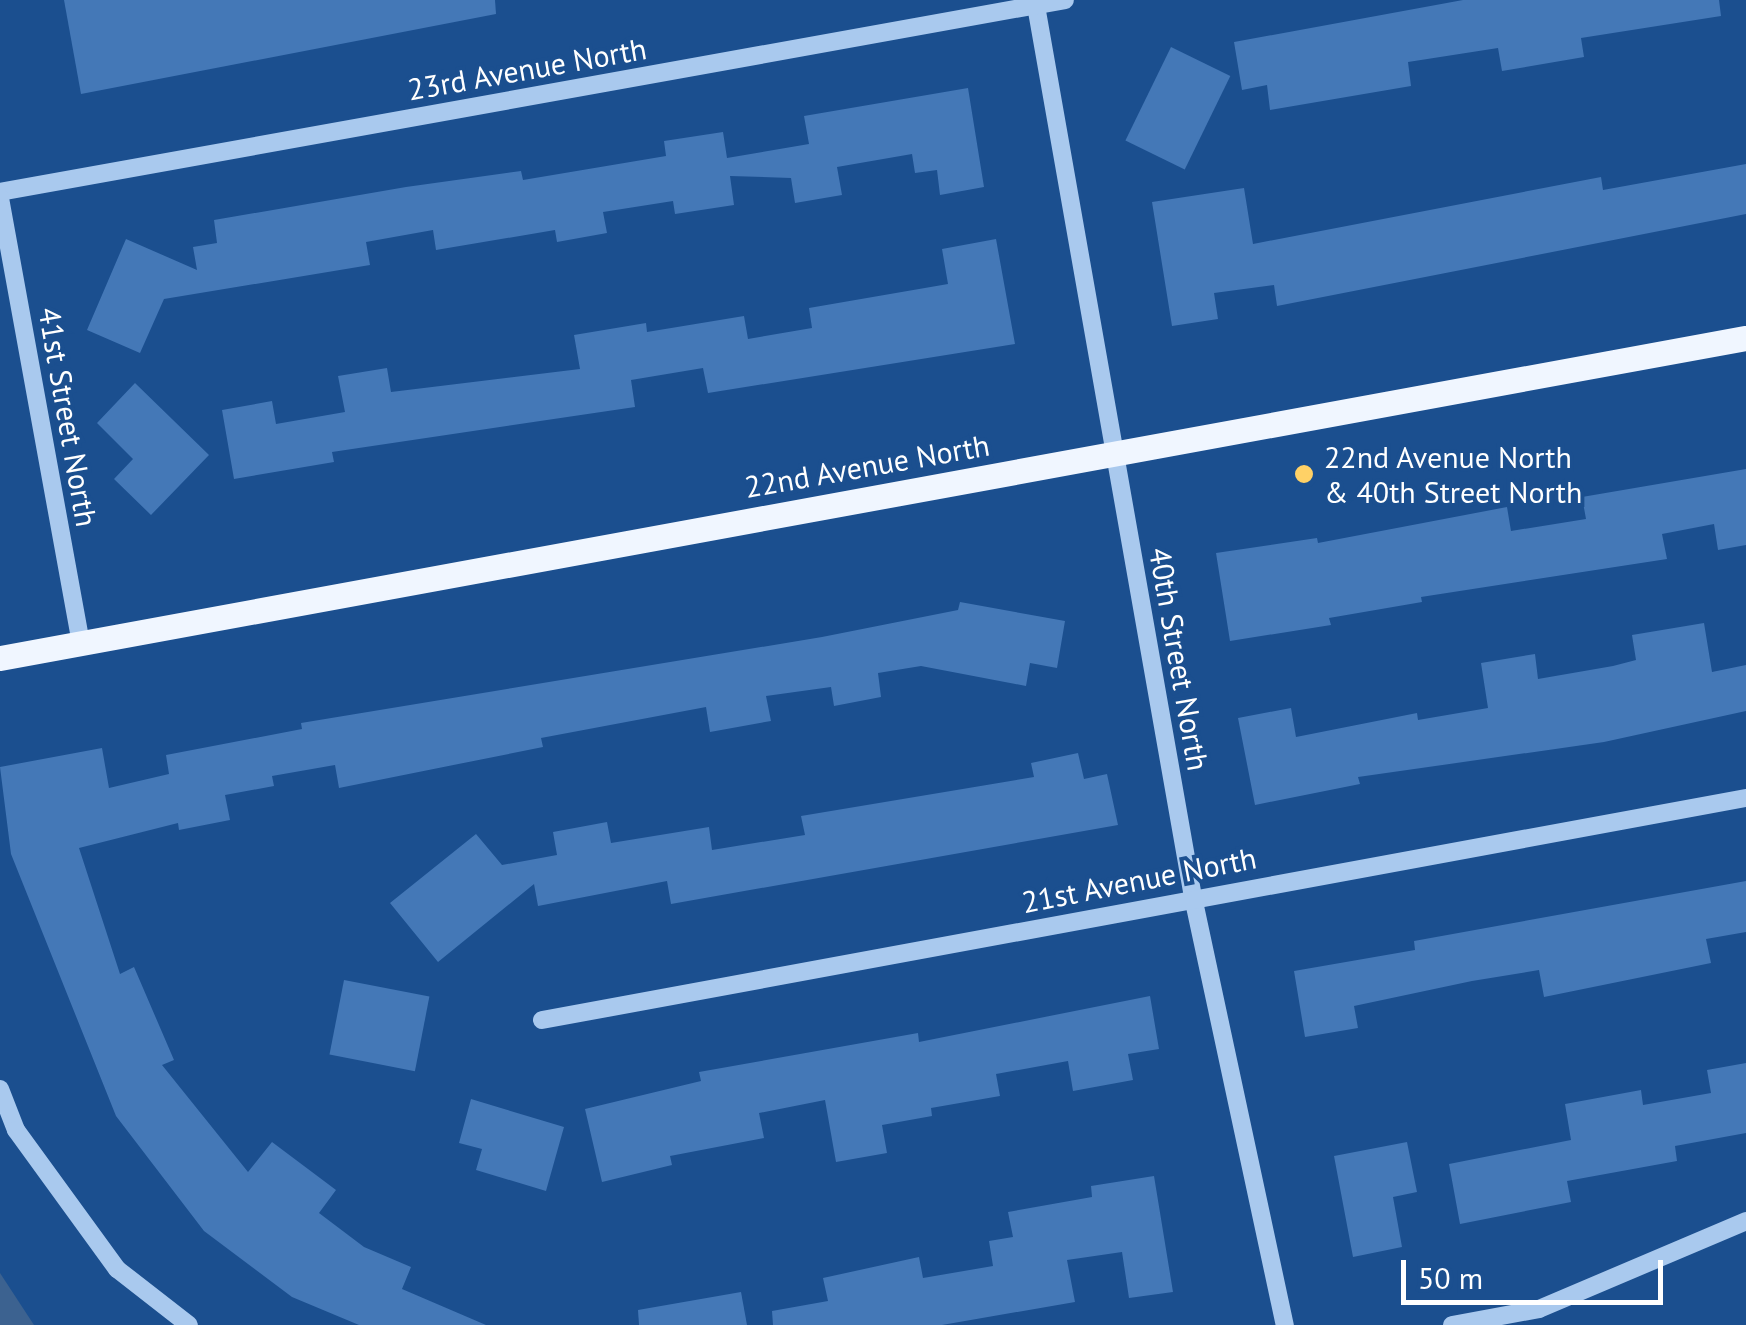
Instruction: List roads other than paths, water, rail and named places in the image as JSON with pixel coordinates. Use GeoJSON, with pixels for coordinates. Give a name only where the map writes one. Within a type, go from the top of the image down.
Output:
{"type":"FeatureCollection","features":[{"type":"Feature","properties":{"kind":"main road","name":"22nd Avenue North"},"geometry":{"type":"LineString","coordinates":[[0,658],[1746,338]]}},
{"type":"Feature","properties":{"kind":"street","name":"23rd Avenue North"},"geometry":{"type":"LineString","coordinates":[[0,195],[1065,0]]}},
{"type":"Feature","properties":{"kind":"street","name":"40th Street North"},"geometry":{"type":"LineString","coordinates":[[1035,3],[1193,897],[1285,1325]]}},
{"type":"Feature","properties":{"kind":"street","name":"41st Street North"},"geometry":{"type":"LineString","coordinates":[[0,195],[81,645]]}},
{"type":"Feature","properties":{"kind":"street","name":"21st Avenue North"},"geometry":{"type":"LineString","coordinates":[[542,1020],[1746,798]]}},
{"type":"Feature","properties":{"kind":"street"},"geometry":{"type":"LineString","coordinates":[[0,1089],[16,1130],[117,1269],[190,1325]]}},
{"type":"Feature","properties":{"kind":"street"},"geometry":{"type":"LineString","coordinates":[[1452,1325],[1538,1309],[1746,1221]]}},
{"type":"Feature","properties":{"kind":"water"},"geometry":{"type":"Polygon","coordinates":[[[0,1273],[34,1325],[0,1325],[0,1273]]]}},
{"type":"Feature","properties":{"kind":"place","name":"22nd Avenue North & 40th Street North"},"geometry":{"type":"Point","coordinates":[1304,474]}}]}
